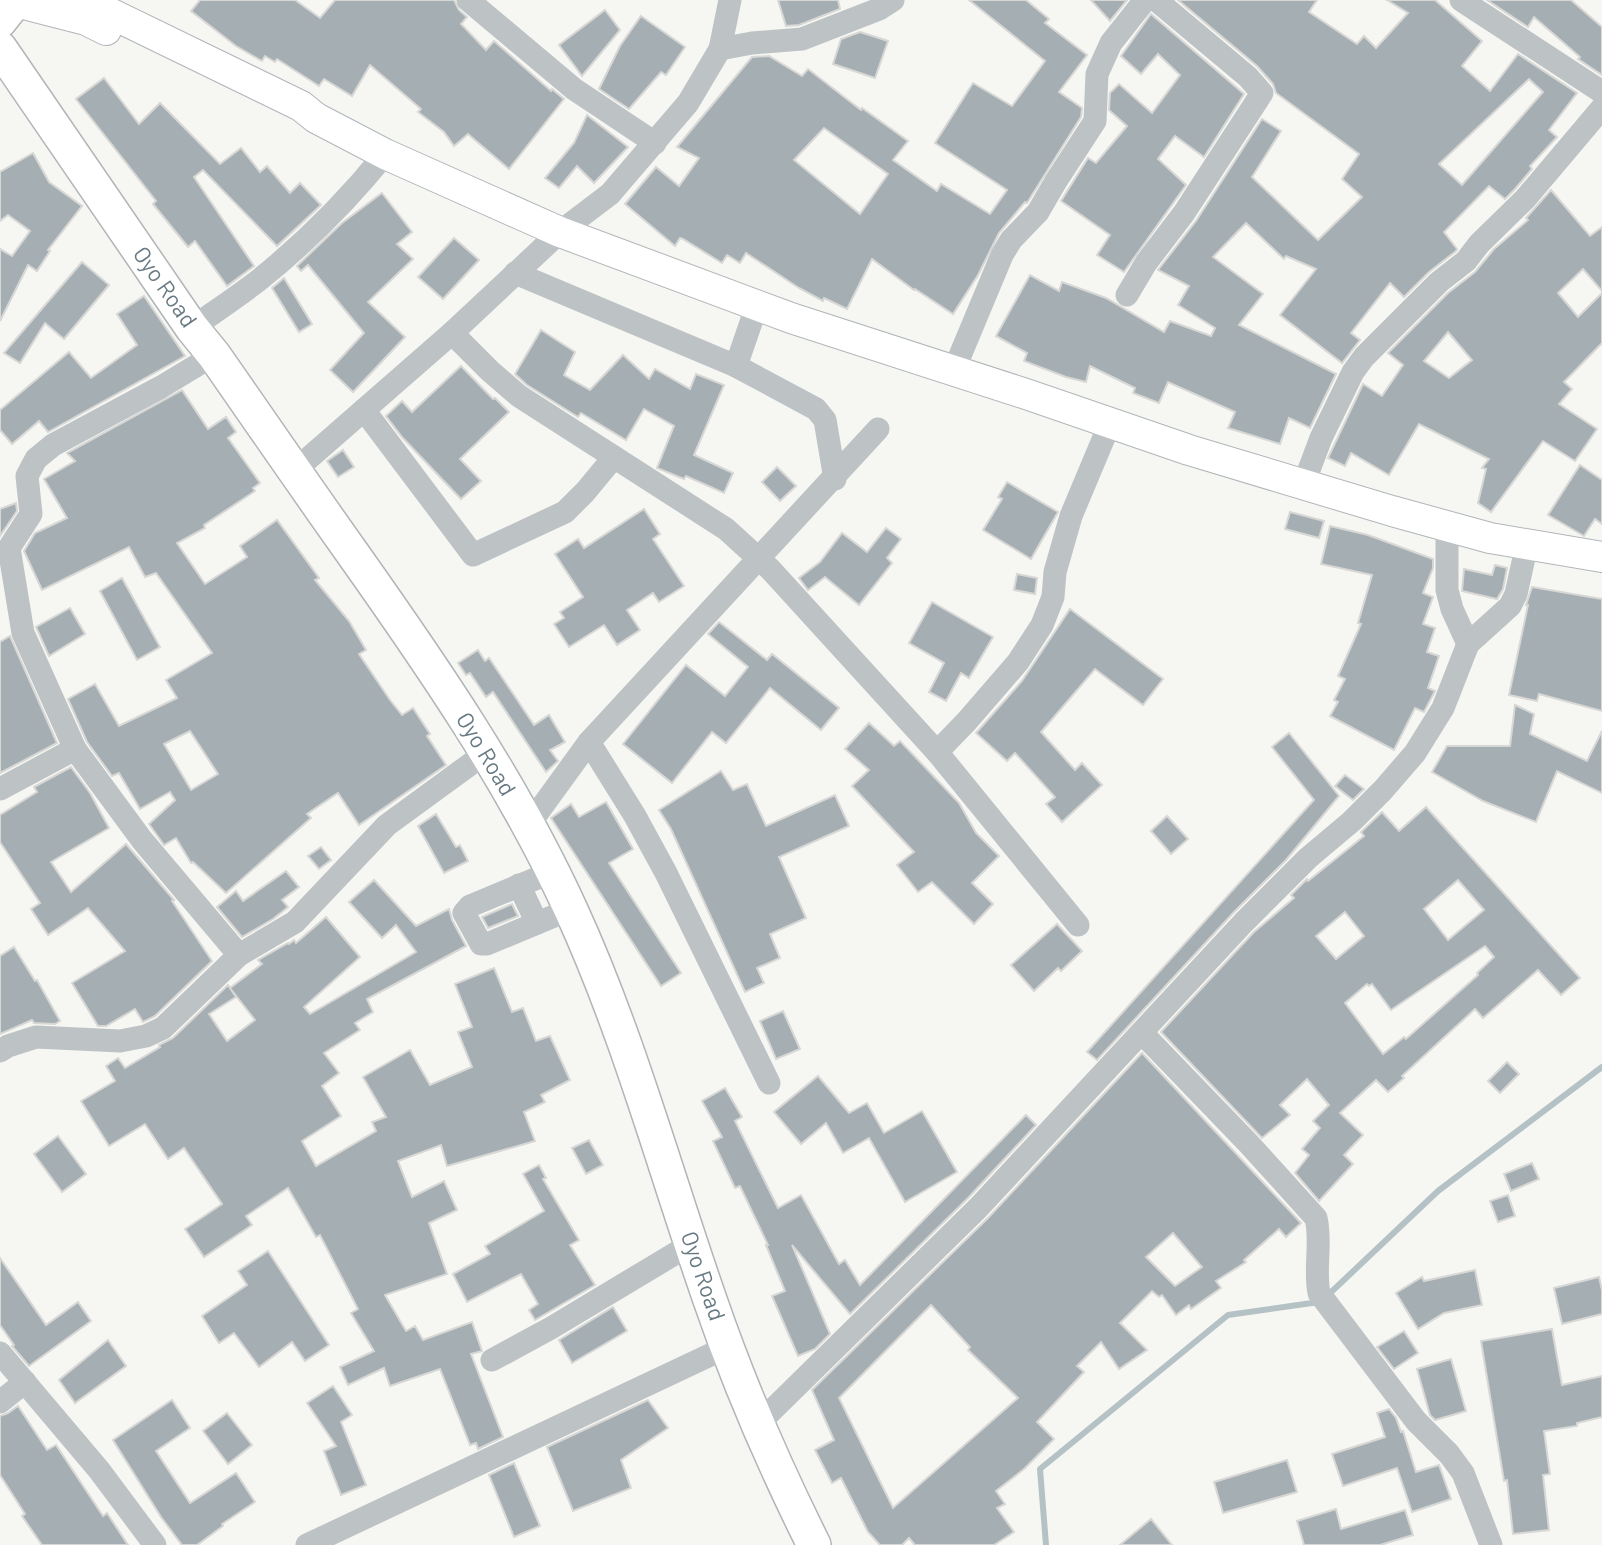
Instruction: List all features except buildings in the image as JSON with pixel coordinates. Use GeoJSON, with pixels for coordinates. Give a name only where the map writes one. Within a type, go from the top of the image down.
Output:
{"type":"FeatureCollection","features":[{"type":"Feature","properties":{"kind":"highway","name":"Oyo Road"},"geometry":{"type":"LineString","coordinates":[[0,48],[192,328],[214,355],[415,641],[487,752],[528,826],[571,909],[597,970],[634,1070],[727,1347],[757,1425],[814,1545]]}},
{"type":"Feature","properties":{"kind":"main road"},"geometry":{"type":"LineString","coordinates":[[90,2],[290,100],[316,118],[385,154],[560,232],[758,305],[1189,450],[1304,484],[1490,538],[1601,553]]}},
{"type":"Feature","properties":{"kind":"main road"},"geometry":{"type":"LineString","coordinates":[[8,8],[86,20],[284,109],[316,118]]}},
{"type":"Feature","properties":{"kind":"street"},"geometry":{"type":"LineString","coordinates":[[468,0],[574,89],[654,142]]}},
{"type":"Feature","properties":{"kind":"street"},"geometry":{"type":"LineString","coordinates":[[294,471],[452,333],[560,232],[610,194],[688,103],[720,48],[730,0]]}},
{"type":"Feature","properties":{"kind":"street"},"geometry":{"type":"LineString","coordinates":[[720,48],[802,39],[879,9],[893,0]]}},
{"type":"Feature","properties":{"kind":"street"},"geometry":{"type":"LineString","coordinates":[[954,370],[1002,255],[1011,240],[1038,212],[1095,121],[1097,74],[1111,43],[1145,0]]}},
{"type":"Feature","properties":{"kind":"street"},"geometry":{"type":"LineString","coordinates":[[1127,295],[1262,93],[1248,77],[1157,0]]}},
{"type":"Feature","properties":{"kind":"street"},"geometry":{"type":"LineString","coordinates":[[1461,0],[1602,92]]}},
{"type":"Feature","properties":{"kind":"street"},"geometry":{"type":"LineString","coordinates":[[1304,484],[1321,438],[1353,372],[1364,357],[1439,282],[1466,261],[1479,244],[1525,199],[1602,108]]}},
{"type":"Feature","properties":{"kind":"street"},"geometry":{"type":"LineString","coordinates":[[192,328],[259,280],[354,192],[385,154]]}},
{"type":"Feature","properties":{"kind":"street"},"geometry":{"type":"LineString","coordinates":[[516,273],[736,366],[816,409],[825,421],[835,479]]}},
{"type":"Feature","properties":{"kind":"street"},"geometry":{"type":"LineString","coordinates":[[736,366],[758,305]]}},
{"type":"Feature","properties":{"kind":"street"},"geometry":{"type":"LineString","coordinates":[[452,333],[519,396],[726,529],[759,559],[937,752],[1078,925]]}},
{"type":"Feature","properties":{"kind":"street"},"geometry":{"type":"LineString","coordinates":[[214,355],[53,445],[36,459],[27,475],[31,514],[9,548],[23,633],[75,749],[142,839],[239,955]]}},
{"type":"Feature","properties":{"kind":"street"},"geometry":{"type":"LineString","coordinates":[[364,410],[473,555],[565,512],[614,457]]}},
{"type":"Feature","properties":{"kind":"street"},"geometry":{"type":"LineString","coordinates":[[937,752],[1009,672],[1042,625],[1053,597],[1055,572],[1071,516],[1111,423]]}},
{"type":"Feature","properties":{"kind":"street"},"geometry":{"type":"LineString","coordinates":[[528,826],[589,742],[835,479],[878,429]]}},
{"type":"Feature","properties":{"kind":"street"},"geometry":{"type":"LineString","coordinates":[[1447,526],[1447,590],[1452,609],[1468,644]]}},
{"type":"Feature","properties":{"kind":"street"},"geometry":{"type":"LineString","coordinates":[[757,1425],[978,1208],[1244,922],[1308,858],[1352,821],[1415,753],[1443,708],[1468,644],[1510,606],[1516,594],[1527,544]]}},
{"type":"Feature","properties":{"kind":"street"},"geometry":{"type":"LineString","coordinates":[[589,742],[635,816],[666,873],[769,1083]]}},
{"type":"Feature","properties":{"kind":"street"},"geometry":{"type":"LineString","coordinates":[[0,789],[75,749]]}},
{"type":"Feature","properties":{"kind":"street"},"geometry":{"type":"LineString","coordinates":[[0,1051],[36,1037],[120,1041],[146,1036],[163,1028],[239,955],[295,922],[387,825],[487,752]]}},
{"type":"Feature","properties":{"kind":"street"},"geometry":{"type":"LineString","coordinates":[[552,872],[470,906],[464,913],[481,944],[487,944],[571,909]]}},
{"type":"Feature","properties":{"kind":"street"},"geometry":{"type":"LineString","coordinates":[[519,885],[537,923]]}},
{"type":"Feature","properties":{"kind":"street"},"geometry":{"type":"LineString","coordinates":[[1142,1034],[1250,1144],[1315,1217],[1318,1227],[1316,1277],[1325,1301],[1416,1421],[1449,1454],[1463,1473],[1491,1545]]}},
{"type":"Feature","properties":{"kind":"street"},"geometry":{"type":"LineString","coordinates":[[492,1360],[691,1244]]}},
{"type":"Feature","properties":{"kind":"street"},"geometry":{"type":"LineString","coordinates":[[307,1545],[727,1347]]}},
{"type":"Feature","properties":{"kind":"street"},"geometry":{"type":"LineString","coordinates":[[0,1353],[99,1470],[155,1545]]}},
{"type":"Feature","properties":{"kind":"street"},"geometry":{"type":"LineString","coordinates":[[0,1402],[25,1382]]}},
{"type":"Feature","properties":{"kind":"waterway"},"geometry":{"type":"LineString","coordinates":[[1327,1296],[1438,1191],[1602,1067]]}},
{"type":"Feature","properties":{"kind":"waterway"},"geometry":{"type":"LineString","coordinates":[[1046,1545],[1040,1469],[1228,1315],[1319,1302]]}}]}
